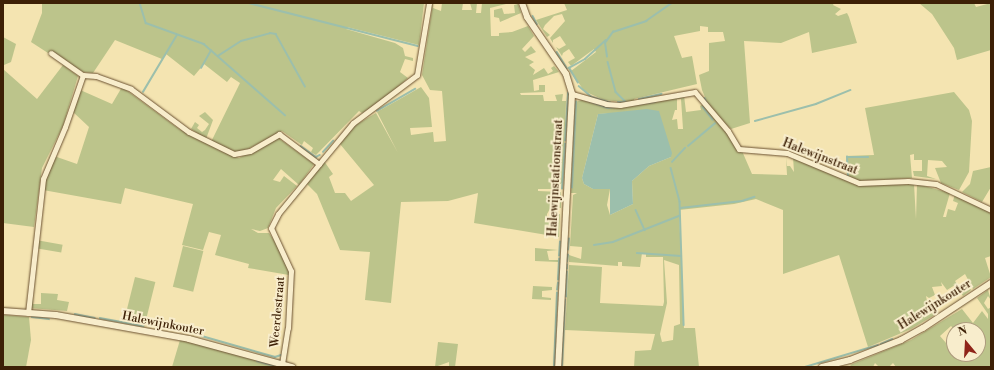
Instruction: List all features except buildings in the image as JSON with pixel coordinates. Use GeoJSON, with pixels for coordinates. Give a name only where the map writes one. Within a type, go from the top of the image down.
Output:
{"type":"FeatureCollection","features":[{"type":"Feature","properties":{"kind":"street"},"geometry":{"type":"LineString","coordinates":[[51,53],[83,74],[96,76],[131,89],[189,132],[234,154],[250,151],[279,134],[319,164],[353,123],[417,75],[429,3]]}},
{"type":"Feature","properties":{"kind":"street","name":"Halewijnstationstraat"},"geometry":{"type":"LineString","coordinates":[[522,3],[527,17],[566,74],[572,94],[558,367]]}},
{"type":"Feature","properties":{"kind":"street"},"geometry":{"type":"LineString","coordinates":[[28,312],[43,179],[65,127],[83,74]]}},
{"type":"Feature","properties":{"kind":"street","name":"Halewijnstraat"},"geometry":{"type":"LineString","coordinates":[[572,94],[606,104],[620,105],[695,92],[728,131],[738,149],[787,153],[859,183],[908,181],[936,184],[991,210]]}},
{"type":"Feature","properties":{"kind":"street","name":"Weerdestraat"},"geometry":{"type":"LineString","coordinates":[[282,364],[288,328],[292,271],[271,228],[278,214],[319,164]]}},
{"type":"Feature","properties":{"kind":"street","name":"Halewijnkouter"},"geometry":{"type":"LineString","coordinates":[[822,367],[870,353],[902,340],[923,328],[991,283]]}},
{"type":"Feature","properties":{"kind":"street","name":"Halewijnkouter"},"geometry":{"type":"LineString","coordinates":[[3,311],[28,312],[189,339],[292,367]]}},
{"type":"Feature","properties":{"kind":"green space"},"geometry":{"type":"Polygon","coordinates":[[[42,3],[424,3],[419,45],[347,27],[346,29],[395,43],[403,48],[405,56],[413,58],[413,61],[405,59],[400,72],[408,78],[381,102],[362,113],[359,111],[316,155],[311,152],[313,148],[304,141],[302,145],[282,131],[248,149],[236,152],[211,142],[240,83],[231,77],[227,82],[204,64],[194,76],[166,54],[162,59],[115,40],[93,73],[83,72],[50,51],[48,53],[31,42],[42,13],[42,3]]]}},
{"type":"Feature","properties":{"kind":"green space"},"geometry":{"type":"Polygon","coordinates":[[[433,3],[433,8],[441,11],[442,3],[463,3],[462,10],[472,10],[470,3],[477,3],[476,13],[481,13],[482,3],[510,3],[490,8],[491,36],[499,36],[499,33],[512,32],[528,26],[534,36],[522,49],[525,52],[531,46],[536,52],[525,57],[534,62],[529,65],[535,70],[533,75],[544,68],[548,74],[553,71],[551,68],[554,66],[559,72],[533,80],[534,91],[539,90],[539,85],[545,85],[545,92],[520,93],[521,95],[543,95],[544,101],[557,101],[555,95],[563,94],[562,101],[566,101],[563,182],[554,189],[538,189],[538,191],[561,192],[561,208],[551,207],[547,214],[547,218],[554,219],[555,214],[560,214],[559,237],[474,223],[478,193],[448,201],[401,202],[391,303],[365,300],[370,252],[340,250],[317,194],[307,184],[324,161],[333,174],[329,177],[335,193],[345,193],[351,201],[374,185],[340,144],[354,126],[376,113],[398,153],[377,112],[421,87],[429,98],[432,127],[410,128],[411,135],[433,132],[434,142],[446,141],[442,91],[430,90],[422,75],[433,3]]]}},
{"type":"Feature","properties":{"kind":"green space"},"geometry":{"type":"Polygon","coordinates":[[[564,3],[834,3],[833,5],[841,9],[835,14],[838,16],[847,13],[857,43],[812,53],[809,32],[781,43],[744,41],[750,123],[731,129],[710,109],[702,90],[699,75],[709,71],[709,43],[725,41],[723,32],[708,32],[708,27],[700,26],[700,31],[674,36],[682,58],[692,56],[697,84],[634,99],[635,103],[604,100],[584,91],[571,71],[596,52],[594,49],[571,66],[568,62],[575,58],[569,49],[563,53],[562,56],[556,47],[559,49],[566,45],[560,36],[553,40],[553,43],[550,38],[565,21],[562,14],[554,16],[545,25],[543,29],[550,35],[547,37],[536,20],[567,10],[564,3]]]}},
{"type":"Feature","properties":{"kind":"green space"},"geometry":{"type":"Polygon","coordinates":[[[919,3],[974,3],[976,7],[991,3],[991,50],[957,60],[954,48],[932,14],[919,3]]]}},
{"type":"Feature","properties":{"kind":"green space"},"geometry":{"type":"Polygon","coordinates":[[[518,4],[521,13],[500,22],[499,18],[494,17],[494,10],[502,8],[504,14],[515,13],[514,5],[518,4]]]}},
{"type":"Feature","properties":{"kind":"green space"},"geometry":{"type":"Polygon","coordinates":[[[3,37],[16,44],[11,62],[4,65],[3,37]]]}},
{"type":"Feature","properties":{"kind":"green space"},"geometry":{"type":"Polygon","coordinates":[[[63,65],[78,76],[63,126],[42,168],[34,227],[3,223],[3,69],[37,99],[63,65]]]}},
{"type":"Feature","properties":{"kind":"green space"},"geometry":{"type":"Polygon","coordinates":[[[122,87],[179,129],[225,153],[239,158],[277,137],[314,164],[299,185],[281,169],[273,180],[280,182],[284,176],[297,186],[276,208],[268,228],[260,231],[251,229],[258,233],[269,233],[284,255],[289,268],[289,275],[248,268],[249,264],[215,255],[221,235],[209,232],[203,250],[182,245],[193,204],[125,188],[121,204],[43,190],[46,173],[54,156],[77,164],[89,127],[72,111],[78,89],[112,104],[122,87]]]}},
{"type":"Feature","properties":{"kind":"green space"},"geometry":{"type":"Polygon","coordinates":[[[954,92],[969,110],[972,121],[969,172],[959,190],[941,183],[935,168],[947,167],[942,161],[928,160],[927,176],[936,179],[914,176],[913,171],[922,171],[922,160],[914,160],[914,154],[910,155],[912,178],[859,181],[847,177],[846,156],[874,155],[865,108],[954,92]]]}},
{"type":"Feature","properties":{"kind":"green space"},"geometry":{"type":"Polygon","coordinates":[[[684,95],[686,112],[701,110],[700,106],[703,104],[726,132],[738,152],[742,151],[752,174],[787,175],[786,157],[787,166],[790,166],[794,172],[793,157],[856,185],[914,184],[916,219],[917,184],[950,193],[943,217],[946,217],[948,209],[955,211],[958,203],[953,201],[955,194],[991,212],[991,256],[985,258],[991,277],[973,289],[965,274],[955,281],[962,291],[967,288],[967,284],[971,290],[963,296],[955,285],[947,290],[941,282],[942,286],[932,287],[935,295],[929,298],[926,296],[928,306],[923,309],[927,314],[936,309],[938,313],[911,329],[868,347],[839,255],[783,274],[783,210],[756,199],[734,204],[679,210],[684,328],[695,328],[699,367],[634,367],[635,351],[651,350],[655,334],[565,330],[569,265],[602,267],[600,303],[663,306],[663,257],[646,257],[646,254],[642,253],[640,267],[622,266],[622,262],[618,262],[618,266],[569,262],[569,255],[581,259],[582,247],[570,246],[573,195],[577,193],[571,193],[575,102],[582,100],[601,106],[626,106],[684,95]],[[677,99],[677,110],[675,110],[672,120],[677,119],[678,129],[683,129],[681,99],[677,99]],[[630,112],[598,114],[582,178],[584,184],[593,189],[610,189],[607,205],[610,215],[633,204],[632,181],[649,166],[671,157],[630,112]],[[664,260],[667,303],[660,334],[662,342],[673,340],[674,326],[680,324],[679,265],[664,260]]]}},
{"type":"Feature","properties":{"kind":"green space"},"geometry":{"type":"Polygon","coordinates":[[[205,112],[213,120],[206,139],[191,129],[195,122],[199,125],[197,128],[202,132],[205,130],[209,124],[199,116],[205,112]]]}},
{"type":"Feature","properties":{"kind":"green space"},"geometry":{"type":"Polygon","coordinates":[[[991,167],[991,187],[982,202],[962,192],[970,184],[973,171],[991,167]]]}},
{"type":"Feature","properties":{"kind":"green space"},"geometry":{"type":"Polygon","coordinates":[[[36,240],[63,245],[61,253],[35,248],[36,240]]]}},
{"type":"Feature","properties":{"kind":"green space"},"geometry":{"type":"Polygon","coordinates":[[[183,246],[203,251],[193,292],[173,287],[183,246]]]}},
{"type":"Feature","properties":{"kind":"green space"},"geometry":{"type":"Polygon","coordinates":[[[535,248],[558,250],[547,251],[549,260],[558,260],[558,262],[535,261],[535,248]]]}},
{"type":"Feature","properties":{"kind":"green space"},"geometry":{"type":"Polygon","coordinates":[[[135,277],[155,282],[144,328],[124,323],[135,277]]]}},
{"type":"Feature","properties":{"kind":"green space"},"geometry":{"type":"Polygon","coordinates":[[[533,286],[552,287],[552,290],[542,291],[542,297],[551,298],[551,300],[532,299],[533,286]]]}},
{"type":"Feature","properties":{"kind":"green space"},"geometry":{"type":"Polygon","coordinates":[[[988,290],[991,300],[988,296],[984,303],[988,309],[991,307],[991,367],[896,367],[893,363],[889,367],[879,367],[875,363],[873,367],[852,367],[850,365],[911,340],[962,309],[972,322],[946,322],[946,331],[940,336],[946,343],[946,362],[986,362],[986,322],[974,322],[982,311],[988,319],[988,314],[977,298],[988,290]]]}},
{"type":"Feature","properties":{"kind":"green space"},"geometry":{"type":"Polygon","coordinates":[[[33,293],[33,304],[41,304],[41,293],[58,294],[57,300],[69,302],[67,311],[30,308],[33,293]]]}},
{"type":"Feature","properties":{"kind":"green space"},"geometry":{"type":"Polygon","coordinates":[[[3,315],[29,317],[31,340],[26,367],[3,367],[3,315]]]}},
{"type":"Feature","properties":{"kind":"green space"},"geometry":{"type":"Polygon","coordinates":[[[180,340],[224,350],[279,367],[172,367],[180,340]]]}},
{"type":"Feature","properties":{"kind":"green space"},"geometry":{"type":"Polygon","coordinates":[[[438,342],[458,344],[455,367],[449,367],[449,362],[435,367],[438,342]]]}},
{"type":"Feature","properties":{"kind":"shaded area"},"geometry":{"type":"Polygon","coordinates":[[[647,109],[659,111],[672,153],[671,157],[649,166],[632,181],[633,204],[610,215],[610,189],[593,189],[584,184],[582,178],[598,114],[647,109]]]}},
{"type":"Feature","properties":{"kind":"waterway"},"geometry":{"type":"LineString","coordinates":[[140,3],[146,23],[204,44],[285,115]]}},
{"type":"Feature","properties":{"kind":"waterway"},"geometry":{"type":"LineString","coordinates":[[249,3],[418,46]]}},
{"type":"Feature","properties":{"kind":"waterway"},"geometry":{"type":"LineString","coordinates":[[607,57],[605,43],[613,32],[646,21],[672,3]]}},
{"type":"Feature","properties":{"kind":"waterway"},"geometry":{"type":"LineString","coordinates":[[533,16],[537,24]]}},
{"type":"Feature","properties":{"kind":"waterway"},"geometry":{"type":"LineString","coordinates":[[218,56],[241,41],[270,33],[276,34],[305,86]]}},
{"type":"Feature","properties":{"kind":"waterway"},"geometry":{"type":"LineString","coordinates":[[143,92],[177,35]]}},
{"type":"Feature","properties":{"kind":"waterway"},"geometry":{"type":"LineString","coordinates":[[578,83],[569,68],[585,59],[606,40]]}},
{"type":"Feature","properties":{"kind":"waterway"},"geometry":{"type":"LineString","coordinates":[[201,68],[211,51]]}},
{"type":"Feature","properties":{"kind":"waterway"},"geometry":{"type":"LineString","coordinates":[[557,52],[567,68]]}},
{"type":"Feature","properties":{"kind":"waterway"},"geometry":{"type":"LineString","coordinates":[[608,62],[616,92],[625,101]]}},
{"type":"Feature","properties":{"kind":"waterway"},"geometry":{"type":"LineString","coordinates":[[579,86],[592,97],[610,102]]}},
{"type":"Feature","properties":{"kind":"waterway"},"geometry":{"type":"LineString","coordinates":[[377,111],[415,89]]}},
{"type":"Feature","properties":{"kind":"waterway"},"geometry":{"type":"LineString","coordinates":[[755,121],[816,104],[850,90]]}},
{"type":"Feature","properties":{"kind":"waterway"},"geometry":{"type":"LineString","coordinates":[[565,141],[568,93]]}},
{"type":"Feature","properties":{"kind":"waterway"},"geometry":{"type":"LineString","coordinates":[[639,99],[661,94]]}},
{"type":"Feature","properties":{"kind":"waterway"},"geometry":{"type":"LineString","coordinates":[[705,98],[707,103]]}},
{"type":"Feature","properties":{"kind":"waterway"},"geometry":{"type":"LineString","coordinates":[[586,100],[608,108],[655,102]]}},
{"type":"Feature","properties":{"kind":"waterway"},"geometry":{"type":"LineString","coordinates":[[572,188],[576,102]]}},
{"type":"Feature","properties":{"kind":"waterway"},"geometry":{"type":"LineString","coordinates":[[618,102],[626,102]]}},
{"type":"Feature","properties":{"kind":"waterway"},"geometry":{"type":"LineString","coordinates":[[703,107],[713,120]]}},
{"type":"Feature","properties":{"kind":"waterway"},"geometry":{"type":"LineString","coordinates":[[688,146],[715,123]]}},
{"type":"Feature","properties":{"kind":"waterway"},"geometry":{"type":"LineString","coordinates":[[323,152],[333,141]]}},
{"type":"Feature","properties":{"kind":"waterway"},"geometry":{"type":"LineString","coordinates":[[562,189],[565,144]]}},
{"type":"Feature","properties":{"kind":"waterway"},"geometry":{"type":"LineString","coordinates":[[301,146],[316,157],[320,155]]}},
{"type":"Feature","properties":{"kind":"waterway"},"geometry":{"type":"LineString","coordinates":[[672,162],[685,148]]}},
{"type":"Feature","properties":{"kind":"waterway"},"geometry":{"type":"LineString","coordinates":[[848,176],[847,157],[868,157]]}},
{"type":"Feature","properties":{"kind":"waterway"},"geometry":{"type":"LineString","coordinates":[[671,168],[680,202],[684,325]]}},
{"type":"Feature","properties":{"kind":"waterway"},"geometry":{"type":"LineString","coordinates":[[680,208],[742,201],[754,197]]}},
{"type":"Feature","properties":{"kind":"waterway"},"geometry":{"type":"LineString","coordinates":[[636,210],[645,230]]}},
{"type":"Feature","properties":{"kind":"waterway"},"geometry":{"type":"LineString","coordinates":[[594,245],[613,242],[679,216]]}},
{"type":"Feature","properties":{"kind":"waterway"},"geometry":{"type":"LineString","coordinates":[[568,250],[569,239]]}},
{"type":"Feature","properties":{"kind":"waterway"},"geometry":{"type":"LineString","coordinates":[[559,256],[560,242]]}},
{"type":"Feature","properties":{"kind":"waterway"},"geometry":{"type":"LineString","coordinates":[[637,253],[681,256]]}},
{"type":"Feature","properties":{"kind":"waterway"},"geometry":{"type":"LineString","coordinates":[[567,262],[568,255]]}},
{"type":"Feature","properties":{"kind":"waterway"},"geometry":{"type":"LineString","coordinates":[[558,280],[559,259]]}},
{"type":"Feature","properties":{"kind":"waterway"},"geometry":{"type":"LineString","coordinates":[[566,297],[567,272]]}},
{"type":"Feature","properties":{"kind":"waterway"},"geometry":{"type":"LineString","coordinates":[[557,290],[558,283]]}},
{"type":"Feature","properties":{"kind":"waterway"},"geometry":{"type":"LineString","coordinates":[[554,367],[557,293]]}},
{"type":"Feature","properties":{"kind":"waterway"},"geometry":{"type":"LineString","coordinates":[[562,367],[565,300]]}},
{"type":"Feature","properties":{"kind":"waterway"},"geometry":{"type":"LineString","coordinates":[[75,314],[95,318]]}},
{"type":"Feature","properties":{"kind":"waterway"},"geometry":{"type":"LineString","coordinates":[[32,317],[49,319]]}},
{"type":"Feature","properties":{"kind":"waterway"},"geometry":{"type":"LineString","coordinates":[[100,318],[143,326]]}},
{"type":"Feature","properties":{"kind":"waterway"},"geometry":{"type":"LineString","coordinates":[[202,336],[275,357],[281,355]]}},
{"type":"Feature","properties":{"kind":"waterway"},"geometry":{"type":"LineString","coordinates":[[881,344],[892,339]]}},
{"type":"Feature","properties":{"kind":"waterway"},"geometry":{"type":"LineString","coordinates":[[805,367],[878,345]]}},
{"type":"Feature","properties":{"kind":"waterway"},"geometry":{"type":"LineString","coordinates":[[257,361],[278,367]]}}]}
